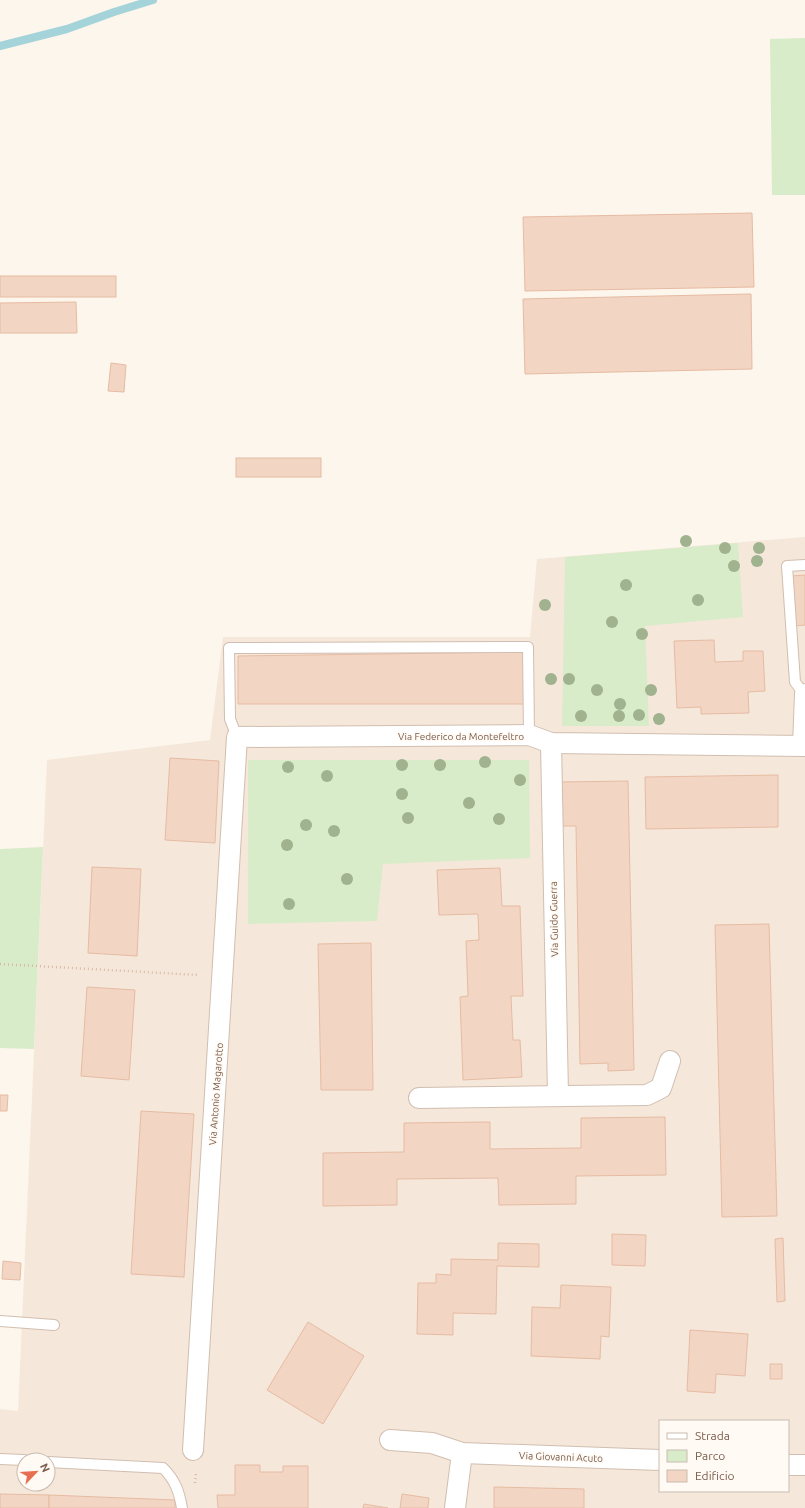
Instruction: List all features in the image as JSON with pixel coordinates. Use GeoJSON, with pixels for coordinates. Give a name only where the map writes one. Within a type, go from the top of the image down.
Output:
{"type":"FeatureCollection","features":[{"type":"Feature","properties":{"kind":"street","name":"Via Federico da Montefeltro"},"geometry":{"type":"LineString","coordinates":[[237,737],[529,735],[551,743],[804,746],[805,694]]}},
{"type":"Feature","properties":{"kind":"street","name":"Via Antonio Magarotto"},"geometry":{"type":"LineString","coordinates":[[193,1450],[224,976],[237,737]]}},
{"type":"Feature","properties":{"kind":"street","name":"Via Guido Guerra"},"geometry":{"type":"LineString","coordinates":[[551,743],[558,1095]]}},
{"type":"Feature","properties":{"kind":"street"},"geometry":{"type":"LineString","coordinates":[[419,1098],[647,1095],[661,1088],[670,1061]]}},
{"type":"Feature","properties":{"kind":"street","name":"Via Giovanni Acuto"},"geometry":{"type":"LineString","coordinates":[[390,1440],[432,1443],[462,1453],[659,1460]]}},
{"type":"Feature","properties":{"kind":"street"},"geometry":{"type":"LineString","coordinates":[[455,1508],[462,1453]]}},
{"type":"Feature","properties":{"kind":"street"},"geometry":{"type":"LineString","coordinates":[[789,1464],[805,1465]]}},
{"type":"Feature","properties":{"kind":"lane"},"geometry":{"type":"LineString","coordinates":[[805,565],[788,566],[794,682],[805,694]]}},
{"type":"Feature","properties":{"kind":"lane"},"geometry":{"type":"LineString","coordinates":[[237,737],[230,719],[229,648],[528,647],[529,735]]}},
{"type":"Feature","properties":{"kind":"lane"},"geometry":{"type":"LineString","coordinates":[[0,1321],[54,1325]]}},
{"type":"Feature","properties":{"kind":"lane"},"geometry":{"type":"LineString","coordinates":[[0,1459],[16,1460]]}},
{"type":"Feature","properties":{"kind":"lane"},"geometry":{"type":"LineString","coordinates":[[56,1462],[162,1468],[172,1477],[178,1490],[182,1508]]}},
{"type":"Feature","properties":{"kind":"path"},"geometry":{"type":"LineString","coordinates":[[0,964],[224,976]]}},
{"type":"Feature","properties":{"kind":"path"},"geometry":{"type":"LineString","coordinates":[[193,1450],[197,1462],[195,1485]]}},
{"type":"Feature","properties":{"kind":"shaded area"},"geometry":{"type":"Polygon","coordinates":[[[805,537],[805,1508],[0,1508],[0,1409],[18,1411],[47,760],[210,740],[223,637],[530,637],[537,559],[805,537]]]}},
{"type":"Feature","properties":{"kind":"green space"},"geometry":{"type":"Polygon","coordinates":[[[805,38],[805,195],[772,195],[770,39],[805,38]]]}},
{"type":"Feature","properties":{"kind":"green space"},"geometry":{"type":"Polygon","coordinates":[[[738,543],[743,617],[645,626],[649,726],[562,726],[565,557],[738,543]]]}},
{"type":"Feature","properties":{"kind":"green space"},"geometry":{"type":"Polygon","coordinates":[[[248,760],[529,760],[530,858],[383,864],[377,921],[248,924],[248,760]]]}},
{"type":"Feature","properties":{"kind":"green space"},"geometry":{"type":"Polygon","coordinates":[[[43,847],[34,1049],[0,1048],[0,849],[43,847]]]}},
{"type":"Feature","properties":{"kind":"building"},"geometry":{"type":"Polygon","coordinates":[[[752,213],[754,287],[525,291],[523,217],[752,213]]]}},
{"type":"Feature","properties":{"kind":"building"},"geometry":{"type":"Polygon","coordinates":[[[0,276],[116,276],[116,297],[0,297],[0,276]]]}},
{"type":"Feature","properties":{"kind":"building"},"geometry":{"type":"Polygon","coordinates":[[[751,294],[752,369],[525,374],[523,299],[751,294]]]}},
{"type":"Feature","properties":{"kind":"building"},"geometry":{"type":"Polygon","coordinates":[[[76,302],[77,333],[0,333],[0,303],[76,302]]]}},
{"type":"Feature","properties":{"kind":"building"},"geometry":{"type":"Polygon","coordinates":[[[111,363],[126,365],[124,392],[108,391],[111,363]]]}},
{"type":"Feature","properties":{"kind":"building"},"geometry":{"type":"Polygon","coordinates":[[[236,458],[321,458],[321,477],[236,477],[236,458]]]}},
{"type":"Feature","properties":{"kind":"building"},"geometry":{"type":"Polygon","coordinates":[[[805,575],[805,625],[794,626],[791,576],[805,575]]]}},
{"type":"Feature","properties":{"kind":"building"},"geometry":{"type":"Polygon","coordinates":[[[714,640],[715,662],[743,661],[743,651],[763,651],[765,691],[748,692],[749,713],[701,714],[701,707],[677,708],[674,641],[714,640]]]}},
{"type":"Feature","properties":{"kind":"building"},"geometry":{"type":"Polygon","coordinates":[[[524,652],[524,704],[238,704],[238,656],[524,652]]]}},
{"type":"Feature","properties":{"kind":"building"},"geometry":{"type":"Polygon","coordinates":[[[170,758],[219,761],[215,843],[165,840],[170,758]]]}},
{"type":"Feature","properties":{"kind":"building"},"geometry":{"type":"Polygon","coordinates":[[[778,775],[778,827],[646,829],[645,777],[778,775]]]}},
{"type":"Feature","properties":{"kind":"building"},"geometry":{"type":"Polygon","coordinates":[[[628,781],[634,1070],[608,1071],[608,1063],[580,1064],[576,826],[561,826],[560,782],[628,781]]]}},
{"type":"Feature","properties":{"kind":"building"},"geometry":{"type":"Polygon","coordinates":[[[92,867],[141,869],[137,956],[88,953],[92,867]]]}},
{"type":"Feature","properties":{"kind":"building"},"geometry":{"type":"Polygon","coordinates":[[[500,868],[502,906],[520,906],[523,996],[511,996],[513,1040],[520,1040],[522,1077],[463,1080],[460,997],[468,996],[466,941],[479,940],[478,914],[439,915],[437,870],[500,868]]]}},
{"type":"Feature","properties":{"kind":"building"},"geometry":{"type":"Polygon","coordinates":[[[769,924],[777,1216],[722,1217],[715,925],[769,924]]]}},
{"type":"Feature","properties":{"kind":"building"},"geometry":{"type":"Polygon","coordinates":[[[371,943],[373,1090],[321,1090],[318,944],[371,943]]]}},
{"type":"Feature","properties":{"kind":"building"},"geometry":{"type":"Polygon","coordinates":[[[87,987],[135,990],[129,1080],[81,1076],[87,987]]]}},
{"type":"Feature","properties":{"kind":"building"},"geometry":{"type":"Polygon","coordinates":[[[0,1095],[8,1095],[7,1111],[0,1111],[0,1095]]]}},
{"type":"Feature","properties":{"kind":"building"},"geometry":{"type":"Polygon","coordinates":[[[141,1111],[194,1114],[184,1277],[131,1274],[141,1111]]]}},
{"type":"Feature","properties":{"kind":"building"},"geometry":{"type":"Polygon","coordinates":[[[665,1117],[666,1175],[576,1176],[576,1204],[499,1205],[498,1178],[397,1179],[397,1205],[323,1206],[323,1153],[404,1152],[404,1123],[490,1122],[490,1149],[581,1148],[581,1118],[665,1117]]]}},
{"type":"Feature","properties":{"kind":"building"},"geometry":{"type":"Polygon","coordinates":[[[612,1234],[646,1235],[645,1266],[612,1265],[612,1234]]]}},
{"type":"Feature","properties":{"kind":"building"},"geometry":{"type":"Polygon","coordinates":[[[783,1238],[785,1301],[777,1302],[775,1239],[783,1238]]]}},
{"type":"Feature","properties":{"kind":"building"},"geometry":{"type":"Polygon","coordinates":[[[498,1243],[539,1244],[539,1267],[497,1266],[496,1314],[453,1313],[453,1335],[417,1334],[418,1283],[436,1283],[436,1274],[451,1275],[451,1259],[498,1260],[498,1243]]]}},
{"type":"Feature","properties":{"kind":"building"},"geometry":{"type":"Polygon","coordinates":[[[3,1261],[21,1263],[20,1280],[2,1279],[3,1261]]]}},
{"type":"Feature","properties":{"kind":"building"},"geometry":{"type":"Polygon","coordinates":[[[561,1285],[611,1287],[609,1337],[601,1336],[600,1359],[531,1356],[532,1307],[560,1308],[561,1285]]]}},
{"type":"Feature","properties":{"kind":"building"},"geometry":{"type":"Polygon","coordinates":[[[308,1322],[364,1356],[323,1424],[267,1390],[308,1322]]]}},
{"type":"Feature","properties":{"kind":"building"},"geometry":{"type":"Polygon","coordinates":[[[690,1330],[748,1334],[745,1376],[716,1374],[715,1393],[687,1391],[690,1330]]]}},
{"type":"Feature","properties":{"kind":"building"},"geometry":{"type":"Polygon","coordinates":[[[770,1364],[782,1364],[782,1379],[770,1379],[770,1364]]]}},
{"type":"Feature","properties":{"kind":"building"},"geometry":{"type":"Polygon","coordinates":[[[235,1465],[260,1465],[260,1472],[283,1472],[283,1466],[308,1466],[308,1508],[218,1508],[217,1495],[235,1495],[235,1465]]]}},
{"type":"Feature","properties":{"kind":"building"},"geometry":{"type":"Polygon","coordinates":[[[494,1487],[584,1489],[584,1508],[494,1508],[494,1487]]]}},
{"type":"Feature","properties":{"kind":"building"},"geometry":{"type":"Polygon","coordinates":[[[0,1494],[49,1495],[49,1508],[0,1508],[0,1494]]]}},
{"type":"Feature","properties":{"kind":"building"},"geometry":{"type":"Polygon","coordinates":[[[402,1494],[429,1498],[428,1508],[400,1508],[402,1494]]]}},
{"type":"Feature","properties":{"kind":"building"},"geometry":{"type":"Polygon","coordinates":[[[49,1495],[175,1500],[175,1508],[49,1508],[49,1495]]]}},
{"type":"Feature","properties":{"kind":"building"},"geometry":{"type":"Polygon","coordinates":[[[364,1504],[388,1508],[363,1508],[364,1504]]]}},
{"type":"Feature","properties":{"kind":"waterway"},"geometry":{"type":"LineString","coordinates":[[0,46],[67,29],[153,0]]}}]}
